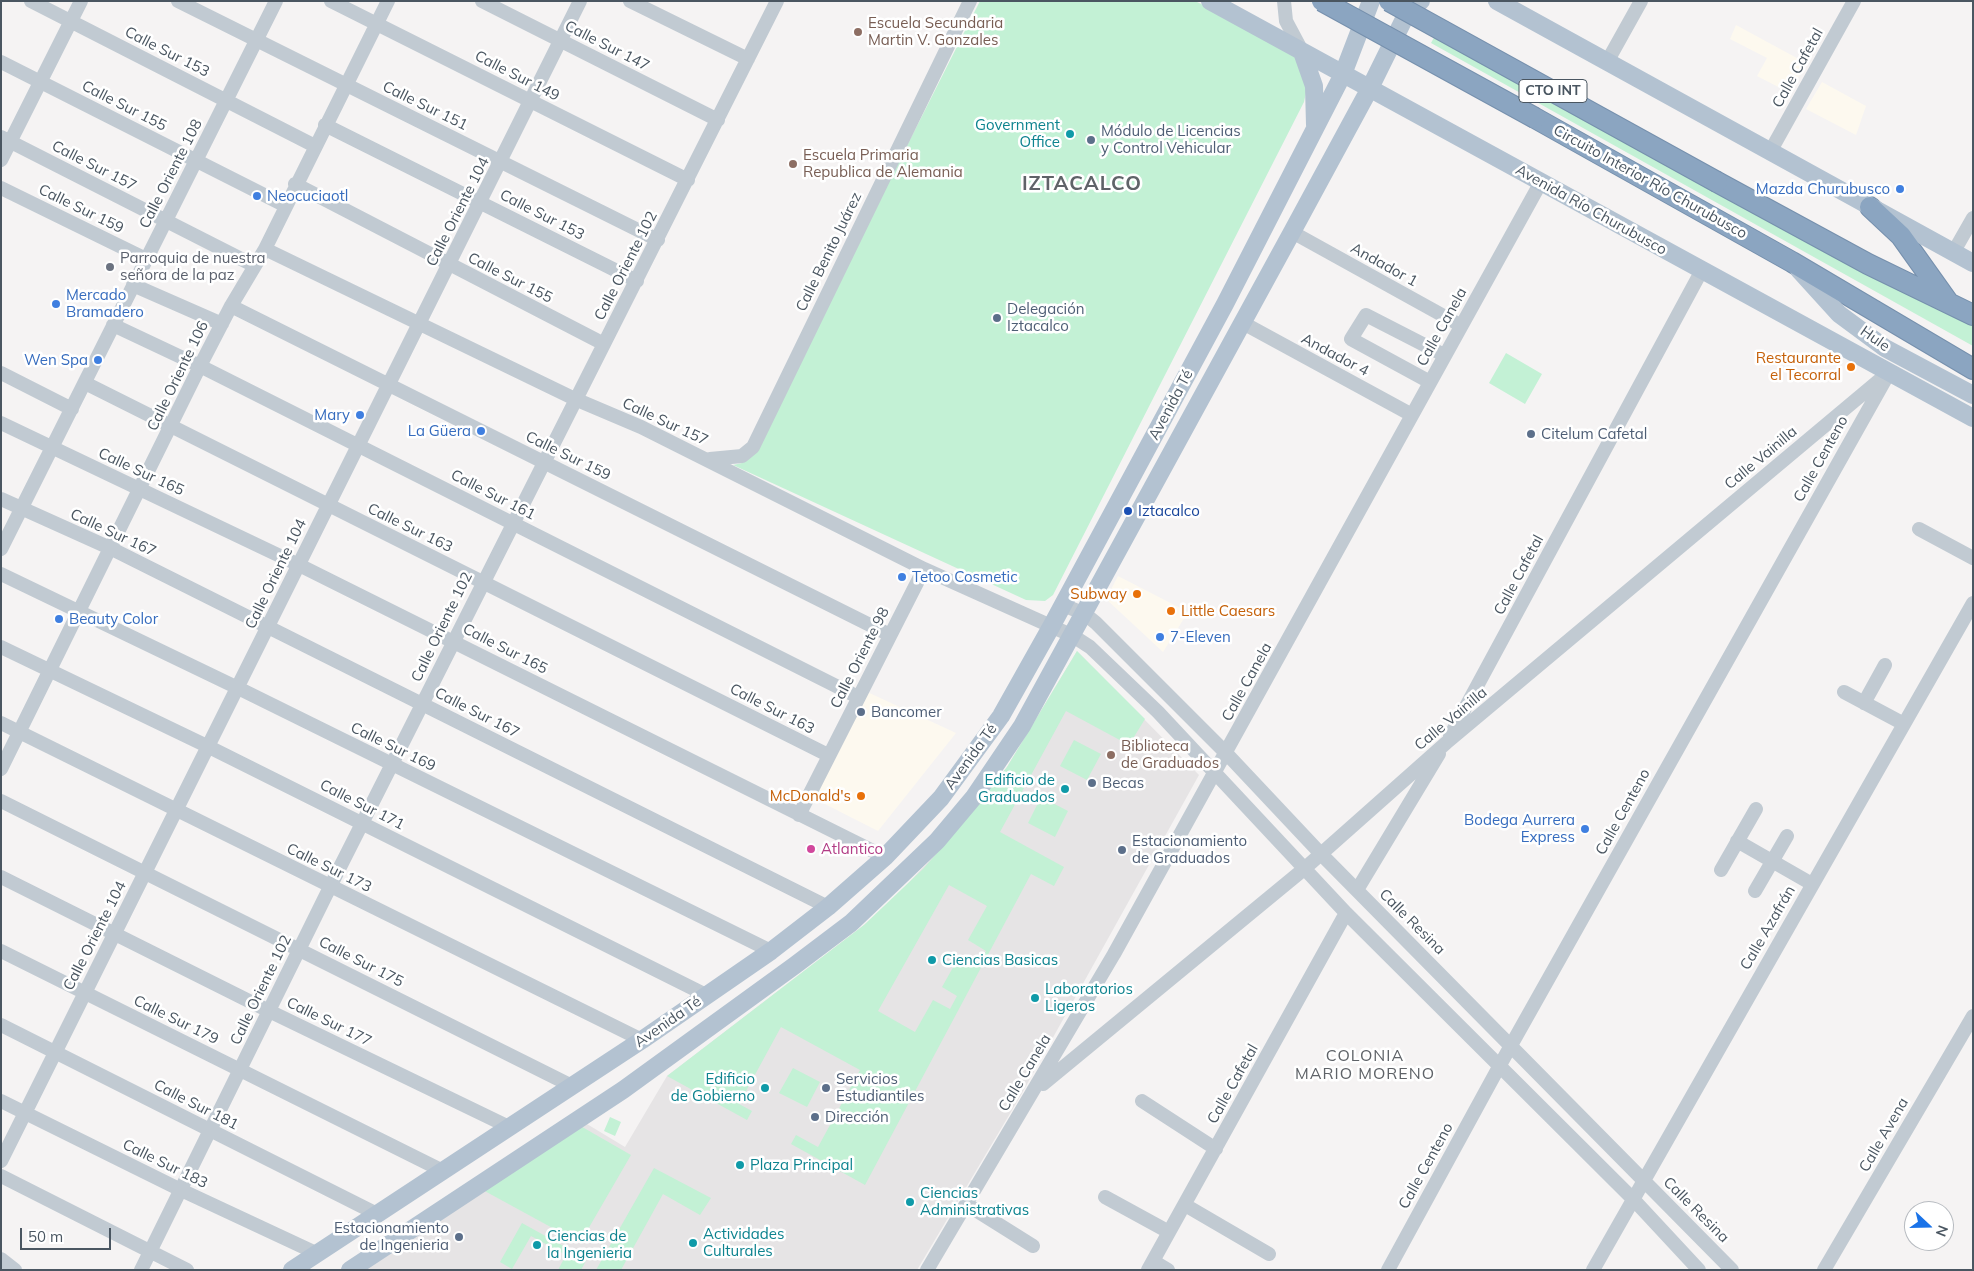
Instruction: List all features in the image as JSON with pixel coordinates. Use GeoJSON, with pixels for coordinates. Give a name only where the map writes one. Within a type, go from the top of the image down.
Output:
{"type":"FeatureCollection","features":[{"type":"Feature","properties":{"kind":"highway","name":"Circuito Interior Río Churubusco"},"geometry":{"type":"LineString","coordinates":[[1322,1],[1536,118],[1792,262],[1973,370]]}},
{"type":"Feature","properties":{"kind":"highway","name":"CTO INT"},"geometry":{"type":"LineString","coordinates":[[1389,1],[1868,264],[1973,315]]}},
{"type":"Feature","properties":{"kind":"highway"},"geometry":{"type":"LineString","coordinates":[[1870,207],[1901,236],[1950,303]]}},
{"type":"Feature","properties":{"kind":"main road","name":"Avenida Río Churubusco"},"geometry":{"type":"LineString","coordinates":[[1210,1],[1973,418]]}},
{"type":"Feature","properties":{"kind":"main road","name":"Avenida Té"},"geometry":{"type":"LineString","coordinates":[[292,1270],[642,1040],[770,951],[828,907],[885,857],[952,784],[1000,716],[1051,628],[1225,304],[1343,74],[1371,1]]}},
{"type":"Feature","properties":{"kind":"main road","name":"Avenida Té"},"geometry":{"type":"LineString","coordinates":[[350,1270],[623,1090],[851,923],[937,841],[974,797],[1022,726],[1073,636],[1370,88],[1407,13],[1421,1]]}},
{"type":"Feature","properties":{"kind":"main road"},"geometry":{"type":"LineString","coordinates":[[1497,1],[1973,263]]}},
{"type":"Feature","properties":{"kind":"main road"},"geometry":{"type":"LineString","coordinates":[[1302,52],[1314,86],[1316,126]]}},
{"type":"Feature","properties":{"kind":"main road","name":"Hule"},"geometry":{"type":"LineString","coordinates":[[1792,262],[1839,314],[1885,348],[1973,395]]}},
{"type":"Feature","properties":{"kind":"street","name":"Calle Sur 153"},"geometry":{"type":"LineString","coordinates":[[31,1],[315,146]]}},
{"type":"Feature","properties":{"kind":"street"},"geometry":{"type":"LineString","coordinates":[[1,160],[6,139],[40,82],[81,1]]}},
{"type":"Feature","properties":{"kind":"street","name":"Calle Sur 151"},"geometry":{"type":"LineString","coordinates":[[178,1],[658,240]]}},
{"type":"Feature","properties":{"kind":"street","name":"Calle Oriente 108"},"geometry":{"type":"LineString","coordinates":[[1,549],[276,1]]}},
{"type":"Feature","properties":{"kind":"street","name":"Calle Sur 149"},"geometry":{"type":"LineString","coordinates":[[331,1],[688,180]]}},
{"type":"Feature","properties":{"kind":"street","name":"Calle Oriente 106"},"geometry":{"type":"LineString","coordinates":[[1,769],[200,366],[286,206],[295,184],[388,1]]}},
{"type":"Feature","properties":{"kind":"street","name":"Calle Sur 147"},"geometry":{"type":"LineString","coordinates":[[482,1],[718,120]]}},
{"type":"Feature","properties":{"kind":"street","name":"Calle Oriente 104"},"geometry":{"type":"LineString","coordinates":[[1,1160],[209,747],[388,384],[502,161],[580,1]]}},
{"type":"Feature","properties":{"kind":"street"},"geometry":{"type":"LineString","coordinates":[[630,1],[748,59]]}},
{"type":"Feature","properties":{"kind":"street","name":"Calle Oriente 102"},"geometry":{"type":"LineString","coordinates":[[141,1270],[211,1131],[299,948],[777,1]]}},
{"type":"Feature","properties":{"kind":"street","name":"Calle Benito Juárez"},"geometry":{"type":"LineString","coordinates":[[708,460],[742,456],[753,447],[970,1]]}},
{"type":"Feature","properties":{"kind":"street"},"geometry":{"type":"LineString","coordinates":[[1284,1],[1286,21],[1302,52]]}},
{"type":"Feature","properties":{"kind":"street"},"geometry":{"type":"LineString","coordinates":[[1607,62],[1641,1]]}},
{"type":"Feature","properties":{"kind":"street","name":"Calle Cafetal"},"geometry":{"type":"LineString","coordinates":[[1770,152],[1854,1]]}},
{"type":"Feature","properties":{"kind":"street","name":"Calle Sur 155"},"geometry":{"type":"LineString","coordinates":[[1,62],[286,206]]}},
{"type":"Feature","properties":{"kind":"street","name":"Calle Sur 153"},"geometry":{"type":"LineString","coordinates":[[326,124],[637,281]]}},
{"type":"Feature","properties":{"kind":"street","name":"Calle Sur 157"},"geometry":{"type":"LineString","coordinates":[[6,139],[253,265]]}},
{"type":"Feature","properties":{"kind":"street","name":"Calle Canela"},"geometry":{"type":"LineString","coordinates":[[933,1268],[966,1204],[1114,954],[1460,325],[1541,182]]}},
{"type":"Feature","properties":{"kind":"street","name":"Calle Sur 155"},"geometry":{"type":"LineString","coordinates":[[295,184],[604,344]]}},
{"type":"Feature","properties":{"kind":"street","name":"Calle Sur 159"},"geometry":{"type":"LineString","coordinates":[[1,188],[146,260]]}},
{"type":"Feature","properties":{"kind":"street"},"geometry":{"type":"LineString","coordinates":[[1953,253],[1973,218]]}},
{"type":"Feature","properties":{"kind":"street","name":"Andador 1"},"geometry":{"type":"LineString","coordinates":[[1292,232],[1460,325]]}},
{"type":"Feature","properties":{"kind":"street","name":"Calle Sur 157"},"geometry":{"type":"LineString","coordinates":[[264,248],[575,399],[641,427],[924,569],[1051,628]]}},
{"type":"Feature","properties":{"kind":"street","name":"Calle Cafetal"},"geometry":{"type":"LineString","coordinates":[[1357,890],[1446,743],[1702,270]]}},
{"type":"Feature","properties":{"kind":"street"},"geometry":{"type":"LineString","coordinates":[[133,285],[222,324]]}},
{"type":"Feature","properties":{"kind":"street","name":"Calle Sur 159"},"geometry":{"type":"LineString","coordinates":[[231,306],[890,635]]}},
{"type":"Feature","properties":{"kind":"street"},"geometry":{"type":"LineString","coordinates":[[1430,382],[1351,339],[1366,315],[1444,355]]}},
{"type":"Feature","properties":{"kind":"street","name":"Andador 4"},"geometry":{"type":"LineString","coordinates":[[1242,324],[1412,415]]}},
{"type":"Feature","properties":{"kind":"street","name":"Calle Sur 161"},"geometry":{"type":"LineString","coordinates":[[113,325],[200,366],[858,697]]}},
{"type":"Feature","properties":{"kind":"street","name":"Calle Vainilla"},"geometry":{"type":"LineString","coordinates":[[1034,1091],[1304,869],[1446,743],[1889,372]]}},
{"type":"Feature","properties":{"kind":"street","name":"Calle Centeno"},"geometry":{"type":"LineString","coordinates":[[1388,1270],[1510,1045],[1889,372]]}},
{"type":"Feature","properties":{"kind":"street"},"geometry":{"type":"LineString","coordinates":[[1,373],[72,409]]}},
{"type":"Feature","properties":{"kind":"street","name":"Calle Sur 163"},"geometry":{"type":"LineString","coordinates":[[85,383],[828,755]]}},
{"type":"Feature","properties":{"kind":"street","name":"Calle Sur 165"},"geometry":{"type":"LineString","coordinates":[[1,423],[453,641],[885,857]]}},
{"type":"Feature","properties":{"kind":"street","name":"Calle Sur 167"},"geometry":{"type":"LineString","coordinates":[[1,500],[110,548],[828,907]]}},
{"type":"Feature","properties":{"kind":"street"},"geometry":{"type":"LineString","coordinates":[[1919,530],[1973,558]]}},
{"type":"Feature","properties":{"kind":"street","name":"Calle Oriente 98"},"geometry":{"type":"LineString","coordinates":[[799,815],[924,569]]}},
{"type":"Feature","properties":{"kind":"street","name":"Calle Sur 169"},"geometry":{"type":"LineString","coordinates":[[1,574],[80,610],[770,951]]}},
{"type":"Feature","properties":{"kind":"street","name":"Calle Azafrán"},"geometry":{"type":"LineString","coordinates":[[1593,1270],[1973,603]]}},
{"type":"Feature","properties":{"kind":"street","name":"Calle Resina"},"geometry":{"type":"LineString","coordinates":[[1064,604],[1084,614],[1096,623],[1226,753],[1321,854],[1732,1270]]}},
{"type":"Feature","properties":{"kind":"street"},"geometry":{"type":"LineString","coordinates":[[1051,628],[1073,636],[1090,647],[1158,712],[1346,913],[1633,1199],[1699,1270]]}},
{"type":"Feature","properties":{"kind":"street","name":"Calle Sur 171"},"geometry":{"type":"LineString","coordinates":[[1,647],[209,747],[706,995]]}},
{"type":"Feature","properties":{"kind":"street"},"geometry":{"type":"LineString","coordinates":[[1864,703],[1885,665]]}},
{"type":"Feature","properties":{"kind":"street"},"geometry":{"type":"LineString","coordinates":[[1844,692],[1904,724]]}},
{"type":"Feature","properties":{"kind":"street","name":"Calle Sur 173"},"geometry":{"type":"LineString","coordinates":[[1,723],[642,1040]]}},
{"type":"Feature","properties":{"kind":"street","name":"Calle Sur 175"},"geometry":{"type":"LineString","coordinates":[[1,801],[299,948],[572,1086]]}},
{"type":"Feature","properties":{"kind":"street"},"geometry":{"type":"LineString","coordinates":[[1721,870],[1756,809]]}},
{"type":"Feature","properties":{"kind":"street"},"geometry":{"type":"LineString","coordinates":[[1755,891],[1787,836]]}},
{"type":"Feature","properties":{"kind":"street"},"geometry":{"type":"LineString","coordinates":[[1737,841],[1812,884]]}},
{"type":"Feature","properties":{"kind":"street","name":"Calle Sur 177"},"geometry":{"type":"LineString","coordinates":[[1,877],[269,1011],[509,1127]]}},
{"type":"Feature","properties":{"kind":"street","name":"Calle Cafetal"},"geometry":{"type":"LineString","coordinates":[[1150,1266],[1346,913]]}},
{"type":"Feature","properties":{"kind":"street","name":"Calle Sur 179"},"geometry":{"type":"LineString","coordinates":[[1,951],[443,1171]]}},
{"type":"Feature","properties":{"kind":"street","name":"Calle Avena"},"geometry":{"type":"LineString","coordinates":[[1824,1270],[1973,1016]]}},
{"type":"Feature","properties":{"kind":"street","name":"Calle Sur 181"},"geometry":{"type":"LineString","coordinates":[[1,1025],[377,1214]]}},
{"type":"Feature","properties":{"kind":"street","name":"Calle Sur 183"},"geometry":{"type":"LineString","coordinates":[[1,1100],[181,1190],[316,1253]]}},
{"type":"Feature","properties":{"kind":"street"},"geometry":{"type":"LineString","coordinates":[[1142,1101],[1216,1149]]}},
{"type":"Feature","properties":{"kind":"street"},"geometry":{"type":"LineString","coordinates":[[1,1176],[187,1270]]}},
{"type":"Feature","properties":{"kind":"street"},"geometry":{"type":"LineString","coordinates":[[1105,1197],[1169,1232]]}},
{"type":"Feature","properties":{"kind":"street"},"geometry":{"type":"LineString","coordinates":[[966,1204],[1033,1246]]}},
{"type":"Feature","properties":{"kind":"street"},"geometry":{"type":"LineString","coordinates":[[1184,1205],[1269,1254]]}},
{"type":"Feature","properties":{"kind":"street"},"geometry":{"type":"LineString","coordinates":[[1,1258],[15,1270]]}},
{"type":"Feature","properties":{"kind":"street"},"geometry":{"type":"LineString","coordinates":[[1150,1266],[1168,1270]]}},
{"type":"Feature","properties":{"kind":"shaded area"},"geometry":{"type":"Polygon","coordinates":[[[1736,25],[1806,63],[1790,93],[1757,76],[1767,58],[1730,39],[1736,25]]]}},
{"type":"Feature","properties":{"kind":"shaded area"},"geometry":{"type":"Polygon","coordinates":[[[1822,82],[1866,106],[1856,135],[1806,109],[1822,82]]]}},
{"type":"Feature","properties":{"kind":"shaded area"},"geometry":{"type":"Polygon","coordinates":[[[1118,576],[1188,612],[1163,652],[1106,599],[1118,576]]]}},
{"type":"Feature","properties":{"kind":"shaded area"},"geometry":{"type":"Polygon","coordinates":[[[1077,651],[1199,775],[1021,1095],[917,1270],[364,1270],[582,1121],[625,1147],[667,1076],[864,925],[899,893],[945,844],[1007,767],[1077,651]]]}},
{"type":"Feature","properties":{"kind":"shaded area"},"geometry":{"type":"Polygon","coordinates":[[[863,690],[956,733],[878,831],[809,796],[863,690]]]}},
{"type":"Feature","properties":{"kind":"green space"},"geometry":{"type":"Polygon","coordinates":[[[980,1],[1195,1],[1285,45],[1300,58],[1308,83],[1304,102],[1053,595],[1045,601],[1026,600],[733,465],[742,463],[750,457],[980,1]]]}},
{"type":"Feature","properties":{"kind":"green space"},"geometry":{"type":"Polygon","coordinates":[[[1437,32],[1973,322],[1973,346],[1431,43],[1437,32]]]}},
{"type":"Feature","properties":{"kind":"green space"},"geometry":{"type":"Polygon","coordinates":[[[1506,353],[1542,374],[1525,404],[1489,383],[1506,353]]]}},
{"type":"Feature","properties":{"kind":"green space"},"geometry":{"type":"Polygon","coordinates":[[[1077,651],[1145,719],[1129,745],[1066,711],[1000,832],[1064,867],[1054,886],[1031,874],[865,1185],[791,1144],[796,1135],[818,1147],[860,1070],[781,1027],[739,1104],[752,1111],[747,1120],[667,1076],[864,925],[923,869],[1007,767],[1077,651]],[[949,885],[878,1011],[915,1032],[933,1000],[950,1009],[957,996],[942,987],[960,955],[977,965],[986,951],[968,940],[987,906],[949,885]]]}},
{"type":"Feature","properties":{"kind":"green space"},"geometry":{"type":"Polygon","coordinates":[[[1074,740],[1101,754],[1087,780],[1060,766],[1074,740]]]}},
{"type":"Feature","properties":{"kind":"green space"},"geometry":{"type":"Polygon","coordinates":[[[1041,797],[1068,811],[1055,837],[1028,823],[1041,797]]]}},
{"type":"Feature","properties":{"kind":"green space"},"geometry":{"type":"Polygon","coordinates":[[[793,1068],[820,1082],[807,1107],[779,1093],[793,1068]]]}},
{"type":"Feature","properties":{"kind":"green space"},"geometry":{"type":"Polygon","coordinates":[[[610,1117],[621,1122],[615,1136],[604,1131],[610,1117]]]}},
{"type":"Feature","properties":{"kind":"green space"},"geometry":{"type":"Polygon","coordinates":[[[577,1124],[631,1155],[580,1243],[481,1189],[577,1124]]]}},
{"type":"Feature","properties":{"kind":"green space"},"geometry":{"type":"Polygon","coordinates":[[[654,1168],[711,1198],[700,1215],[663,1194],[621,1270],[596,1270],[654,1168]]]}},
{"type":"Feature","properties":{"kind":"green space"},"geometry":{"type":"Polygon","coordinates":[[[522,1223],[587,1259],[581,1270],[558,1270],[566,1255],[531,1236],[512,1269],[500,1262],[522,1223]]]}},
{"type":"Feature","properties":{"kind":"place","name":"Escuela Secundaria Martin V. Gonzales"},"geometry":{"type":"Point","coordinates":[858,32]}},
{"type":"Feature","properties":{"kind":"place","name":"Government Office"},"geometry":{"type":"Point","coordinates":[1070,134]}},
{"type":"Feature","properties":{"kind":"place","name":"Módulo de Licencias y Control Vehicular"},"geometry":{"type":"Point","coordinates":[1091,140]}},
{"type":"Feature","properties":{"kind":"place","name":"Escuela Primaria Republica de Alemania"},"geometry":{"type":"Point","coordinates":[793,164]}},
{"type":"Feature","properties":{"kind":"place","name":"Mazda Churubusco"},"geometry":{"type":"Point","coordinates":[1900,189]}},
{"type":"Feature","properties":{"kind":"place","name":"Neocuciaotl"},"geometry":{"type":"Point","coordinates":[257,196]}},
{"type":"Feature","properties":{"kind":"place","name":"Parroquia de nuestra señora de la paz"},"geometry":{"type":"Point","coordinates":[110,267]}},
{"type":"Feature","properties":{"kind":"place","name":"Mercado Bramadero"},"geometry":{"type":"Point","coordinates":[56,304]}},
{"type":"Feature","properties":{"kind":"place","name":"Delegación Iztacalco"},"geometry":{"type":"Point","coordinates":[997,318]}},
{"type":"Feature","properties":{"kind":"place","name":"Wen Spa"},"geometry":{"type":"Point","coordinates":[98,360]}},
{"type":"Feature","properties":{"kind":"place","name":"Restaurante el Tecorral"},"geometry":{"type":"Point","coordinates":[1851,367]}},
{"type":"Feature","properties":{"kind":"place","name":"Mary"},"geometry":{"type":"Point","coordinates":[360,415]}},
{"type":"Feature","properties":{"kind":"place","name":"La Güera"},"geometry":{"type":"Point","coordinates":[481,431]}},
{"type":"Feature","properties":{"kind":"place","name":"Citelum Cafetal"},"geometry":{"type":"Point","coordinates":[1531,434]}},
{"type":"Feature","properties":{"kind":"place","name":"Iztacalco"},"geometry":{"type":"Point","coordinates":[1128,511]}},
{"type":"Feature","properties":{"kind":"place","name":"Tetoo Cosmetic"},"geometry":{"type":"Point","coordinates":[902,577]}},
{"type":"Feature","properties":{"kind":"place","name":"Subway"},"geometry":{"type":"Point","coordinates":[1137,594]}},
{"type":"Feature","properties":{"kind":"place","name":"Little Caesars"},"geometry":{"type":"Point","coordinates":[1171,611]}},
{"type":"Feature","properties":{"kind":"place","name":"Beauty Color"},"geometry":{"type":"Point","coordinates":[59,619]}},
{"type":"Feature","properties":{"kind":"place","name":"7-Eleven"},"geometry":{"type":"Point","coordinates":[1160,637]}},
{"type":"Feature","properties":{"kind":"place","name":"Bancomer"},"geometry":{"type":"Point","coordinates":[861,712]}},
{"type":"Feature","properties":{"kind":"place","name":"Biblioteca de Graduados"},"geometry":{"type":"Point","coordinates":[1111,755]}},
{"type":"Feature","properties":{"kind":"place","name":"Becas"},"geometry":{"type":"Point","coordinates":[1092,783]}},
{"type":"Feature","properties":{"kind":"place","name":"Edificio de Graduados"},"geometry":{"type":"Point","coordinates":[1065,789]}},
{"type":"Feature","properties":{"kind":"place","name":"McDonald's"},"geometry":{"type":"Point","coordinates":[861,796]}},
{"type":"Feature","properties":{"kind":"place","name":"Bodega Aurrera Express"},"geometry":{"type":"Point","coordinates":[1585,829]}},
{"type":"Feature","properties":{"kind":"place","name":"Atlantico"},"geometry":{"type":"Point","coordinates":[811,849]}},
{"type":"Feature","properties":{"kind":"place","name":"Estacionamiento de Graduados"},"geometry":{"type":"Point","coordinates":[1122,850]}},
{"type":"Feature","properties":{"kind":"place","name":"Ciencias Basicas"},"geometry":{"type":"Point","coordinates":[932,960]}},
{"type":"Feature","properties":{"kind":"place","name":"Laboratorios Ligeros"},"geometry":{"type":"Point","coordinates":[1035,998]}},
{"type":"Feature","properties":{"kind":"place","name":"Edificio de Gobierno"},"geometry":{"type":"Point","coordinates":[765,1088]}},
{"type":"Feature","properties":{"kind":"place","name":"Servicios Estudiantiles"},"geometry":{"type":"Point","coordinates":[826,1088]}},
{"type":"Feature","properties":{"kind":"place","name":"Dirección"},"geometry":{"type":"Point","coordinates":[815,1117]}},
{"type":"Feature","properties":{"kind":"place","name":"Plaza Principal"},"geometry":{"type":"Point","coordinates":[740,1165]}},
{"type":"Feature","properties":{"kind":"place","name":"Ciencias Administrativas"},"geometry":{"type":"Point","coordinates":[910,1202]}},
{"type":"Feature","properties":{"kind":"place","name":"Estacionamiento de Ingenieria"},"geometry":{"type":"Point","coordinates":[459,1237]}},
{"type":"Feature","properties":{"kind":"place","name":"Actividades Culturales"},"geometry":{"type":"Point","coordinates":[693,1243]}},
{"type":"Feature","properties":{"kind":"place","name":"Ciencias de la Ingenieria"},"geometry":{"type":"Point","coordinates":[537,1245]}},
{"type":"Feature","properties":{"kind":"district","name":"IZTACALCO"},"geometry":{"type":"Point","coordinates":[1082,184]}},
{"type":"Feature","properties":{"kind":"district","name":"COLONIA MARIO MORENO"},"geometry":{"type":"Point","coordinates":[1365,1065]}}]}
